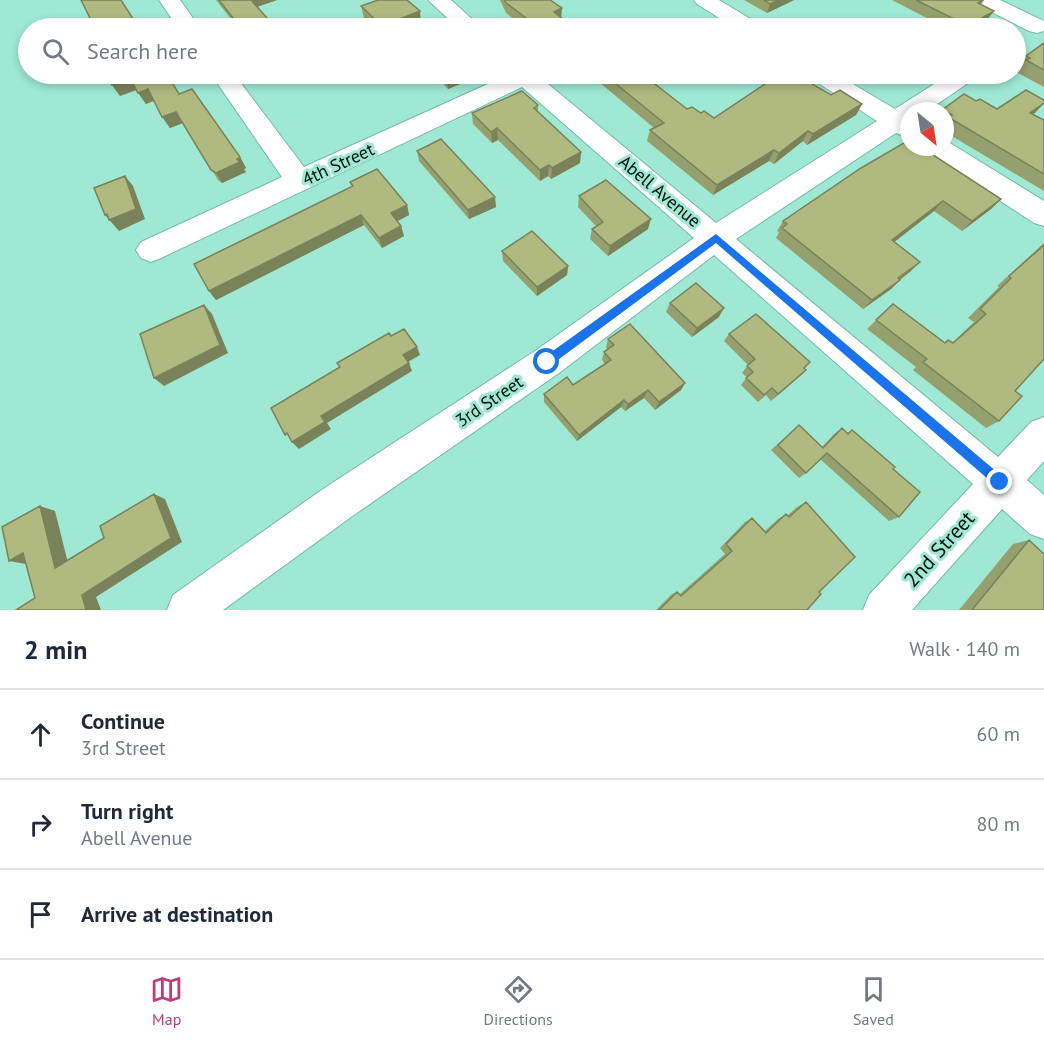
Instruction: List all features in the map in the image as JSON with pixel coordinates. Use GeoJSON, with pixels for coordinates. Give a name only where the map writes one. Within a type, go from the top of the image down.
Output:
{"type":"FeatureCollection","features":[{"type":"Feature","properties":{"kind":"street"},"geometry":{"type":"LineString","coordinates":[[169,0],[182,18]]}},
{"type":"Feature","properties":{"kind":"street"},"geometry":{"type":"LineString","coordinates":[[438,0],[459,18]]}},
{"type":"Feature","properties":{"kind":"street"},"geometry":{"type":"LineString","coordinates":[[704,0],[733,18]]}},
{"type":"Feature","properties":{"kind":"street"},"geometry":{"type":"LineString","coordinates":[[983,0],[1040,23]]}},
{"type":"Feature","properties":{"kind":"street"},"geometry":{"type":"LineString","coordinates":[[1026,33],[1040,23]]}},
{"type":"Feature","properties":{"kind":"street"},"geometry":{"type":"LineString","coordinates":[[229,84],[300,182]]}},
{"type":"Feature","properties":{"kind":"street","name":"4th Street"},"geometry":{"type":"LineString","coordinates":[[151,250],[300,182],[502,84]]}},
{"type":"Feature","properties":{"kind":"street","name":"Abell Avenue"},"geometry":{"type":"LineString","coordinates":[[535,84],[1044,520]]}},
{"type":"Feature","properties":{"kind":"street"},"geometry":{"type":"LineString","coordinates":[[840,84],[900,115]]}},
{"type":"Feature","properties":{"kind":"street","name":"3rd Street"},"geometry":{"type":"LineString","coordinates":[[928,102],[952,84]]}},
{"type":"Feature","properties":{"kind":"street","name":"3rd Street"},"geometry":{"type":"LineString","coordinates":[[188,610],[337,503],[547,362],[716,238],[900,122]]}},
{"type":"Feature","properties":{"kind":"street"},"geometry":{"type":"LineString","coordinates":[[951,156],[1044,215]]}},
{"type":"Feature","properties":{"kind":"street","name":"2nd Street"},"geometry":{"type":"LineString","coordinates":[[884,610],[1044,434]]}},
{"type":"Feature","properties":{"kind":"building"},"geometry":{"type":"Polygon","coordinates":[[[81,0],[121,0],[133,18],[90,18],[81,0]]]}},
{"type":"Feature","properties":{"kind":"building"},"geometry":{"type":"Polygon","coordinates":[[[219,0],[251,0],[267,18],[233,18],[219,0]]]}},
{"type":"Feature","properties":{"kind":"building"},"geometry":{"type":"Polygon","coordinates":[[[378,0],[407,0],[420,11],[402,18],[374,18],[361,6],[378,0]]]}},
{"type":"Feature","properties":{"kind":"building"},"geometry":{"type":"Polygon","coordinates":[[[505,0],[550,0],[562,8],[554,12],[562,18],[526,18],[505,0]]]}},
{"type":"Feature","properties":{"kind":"building"},"geometry":{"type":"Polygon","coordinates":[[[764,0],[778,0],[770,4],[764,0]]]}},
{"type":"Feature","properties":{"kind":"building"},"geometry":{"type":"Polygon","coordinates":[[[916,0],[983,0],[978,3],[994,11],[982,18],[952,18],[916,0]]]}},
{"type":"Feature","properties":{"kind":"building"},"geometry":{"type":"Polygon","coordinates":[[[1044,43],[1044,70],[1026,60],[1030,58],[1026,56],[1044,43]]]}},
{"type":"Feature","properties":{"kind":"building"},"geometry":{"type":"Polygon","coordinates":[[[133,84],[173,84],[179,94],[192,89],[240,157],[237,159],[240,162],[216,173],[211,170],[176,112],[162,117],[148,89],[138,93],[133,84]]]}},
{"type":"Feature","properties":{"kind":"building"},"geometry":{"type":"Polygon","coordinates":[[[616,84],[655,84],[687,109],[692,107],[701,113],[704,111],[714,118],[765,84],[812,84],[831,95],[840,90],[862,104],[813,134],[808,131],[779,153],[774,150],[717,185],[650,130],[664,123],[616,84]]]}},
{"type":"Feature","properties":{"kind":"building"},"geometry":{"type":"Polygon","coordinates":[[[1026,90],[1044,100],[1044,103],[1030,113],[1044,120],[1044,174],[954,121],[953,102],[964,94],[976,101],[980,99],[997,109],[1026,90]]]}},
{"type":"Feature","properties":{"kind":"building"},"geometry":{"type":"Polygon","coordinates":[[[522,91],[538,105],[534,108],[581,152],[552,168],[549,165],[540,170],[497,128],[491,132],[472,113],[522,91]]]}},
{"type":"Feature","properties":{"kind":"building"},"geometry":{"type":"Polygon","coordinates":[[[441,139],[495,197],[468,210],[417,151],[441,139]]]}},
{"type":"Feature","properties":{"kind":"building"},"geometry":{"type":"Polygon","coordinates":[[[900,145],[900,156],[935,156],[1001,199],[972,221],[943,201],[892,240],[920,262],[872,300],[782,228],[787,224],[783,221],[861,168],[900,145]]]}},
{"type":"Feature","properties":{"kind":"building"},"geometry":{"type":"Polygon","coordinates":[[[377,169],[407,205],[391,213],[401,226],[379,238],[361,215],[209,291],[194,264],[353,186],[350,182],[377,169]]]}},
{"type":"Feature","properties":{"kind":"building"},"geometry":{"type":"Polygon","coordinates":[[[125,176],[136,209],[109,220],[94,188],[125,176]]]}},
{"type":"Feature","properties":{"kind":"building"},"geometry":{"type":"Polygon","coordinates":[[[606,180],[651,219],[610,246],[592,229],[603,222],[579,196],[606,180]]]}},
{"type":"Feature","properties":{"kind":"building"},"geometry":{"type":"Polygon","coordinates":[[[532,231],[568,266],[537,287],[502,251],[532,231]]]}},
{"type":"Feature","properties":{"kind":"building"},"geometry":{"type":"Polygon","coordinates":[[[1044,245],[1044,359],[1015,391],[1022,396],[999,421],[923,362],[927,359],[876,320],[893,304],[945,343],[948,340],[953,343],[986,314],[980,309],[1011,278],[1009,276],[1044,245]]]}},
{"type":"Feature","properties":{"kind":"building"},"geometry":{"type":"Polygon","coordinates":[[[696,283],[724,308],[697,328],[670,303],[696,283]]]}},
{"type":"Feature","properties":{"kind":"building"},"geometry":{"type":"Polygon","coordinates":[[[204,305],[220,345],[154,378],[140,334],[204,305]]]}},
{"type":"Feature","properties":{"kind":"building"},"geometry":{"type":"Polygon","coordinates":[[[756,314],[810,362],[804,368],[806,370],[778,394],[772,388],[764,395],[746,378],[753,372],[747,366],[755,359],[729,334],[756,314]]]}},
{"type":"Feature","properties":{"kind":"building"},"geometry":{"type":"Polygon","coordinates":[[[630,324],[685,383],[659,402],[648,390],[628,404],[624,400],[579,435],[544,394],[567,377],[573,385],[611,360],[604,352],[614,345],[608,339],[630,324]]]}},
{"type":"Feature","properties":{"kind":"building"},"geometry":{"type":"Polygon","coordinates":[[[404,329],[417,347],[403,355],[409,363],[321,416],[325,422],[292,442],[287,433],[285,435],[271,408],[340,367],[337,363],[389,333],[391,336],[404,329]]]}},
{"type":"Feature","properties":{"kind":"building"},"geometry":{"type":"Polygon","coordinates":[[[799,425],[823,448],[842,428],[848,434],[852,430],[920,492],[899,517],[827,453],[806,473],[778,445],[799,425]]]}},
{"type":"Feature","properties":{"kind":"building"},"geometry":{"type":"Polygon","coordinates":[[[154,494],[171,538],[82,595],[86,610],[16,610],[35,598],[23,553],[9,561],[2,527],[40,506],[55,568],[104,538],[100,526],[154,494]]]}},
{"type":"Feature","properties":{"kind":"building"},"geometry":{"type":"Polygon","coordinates":[[[806,502],[855,557],[819,592],[821,594],[807,610],[659,610],[677,592],[681,596],[732,551],[726,544],[752,518],[766,533],[786,514],[789,517],[806,502]]]}},
{"type":"Feature","properties":{"kind":"building"},"geometry":{"type":"Polygon","coordinates":[[[1029,540],[1044,554],[1044,610],[972,610],[1029,540]]]}},
{"type":"Feature","properties":{"kind":"route"},"geometry":{"type":"LineString","coordinates":[[547,362],[716,238],[1000,482]]}}]}
